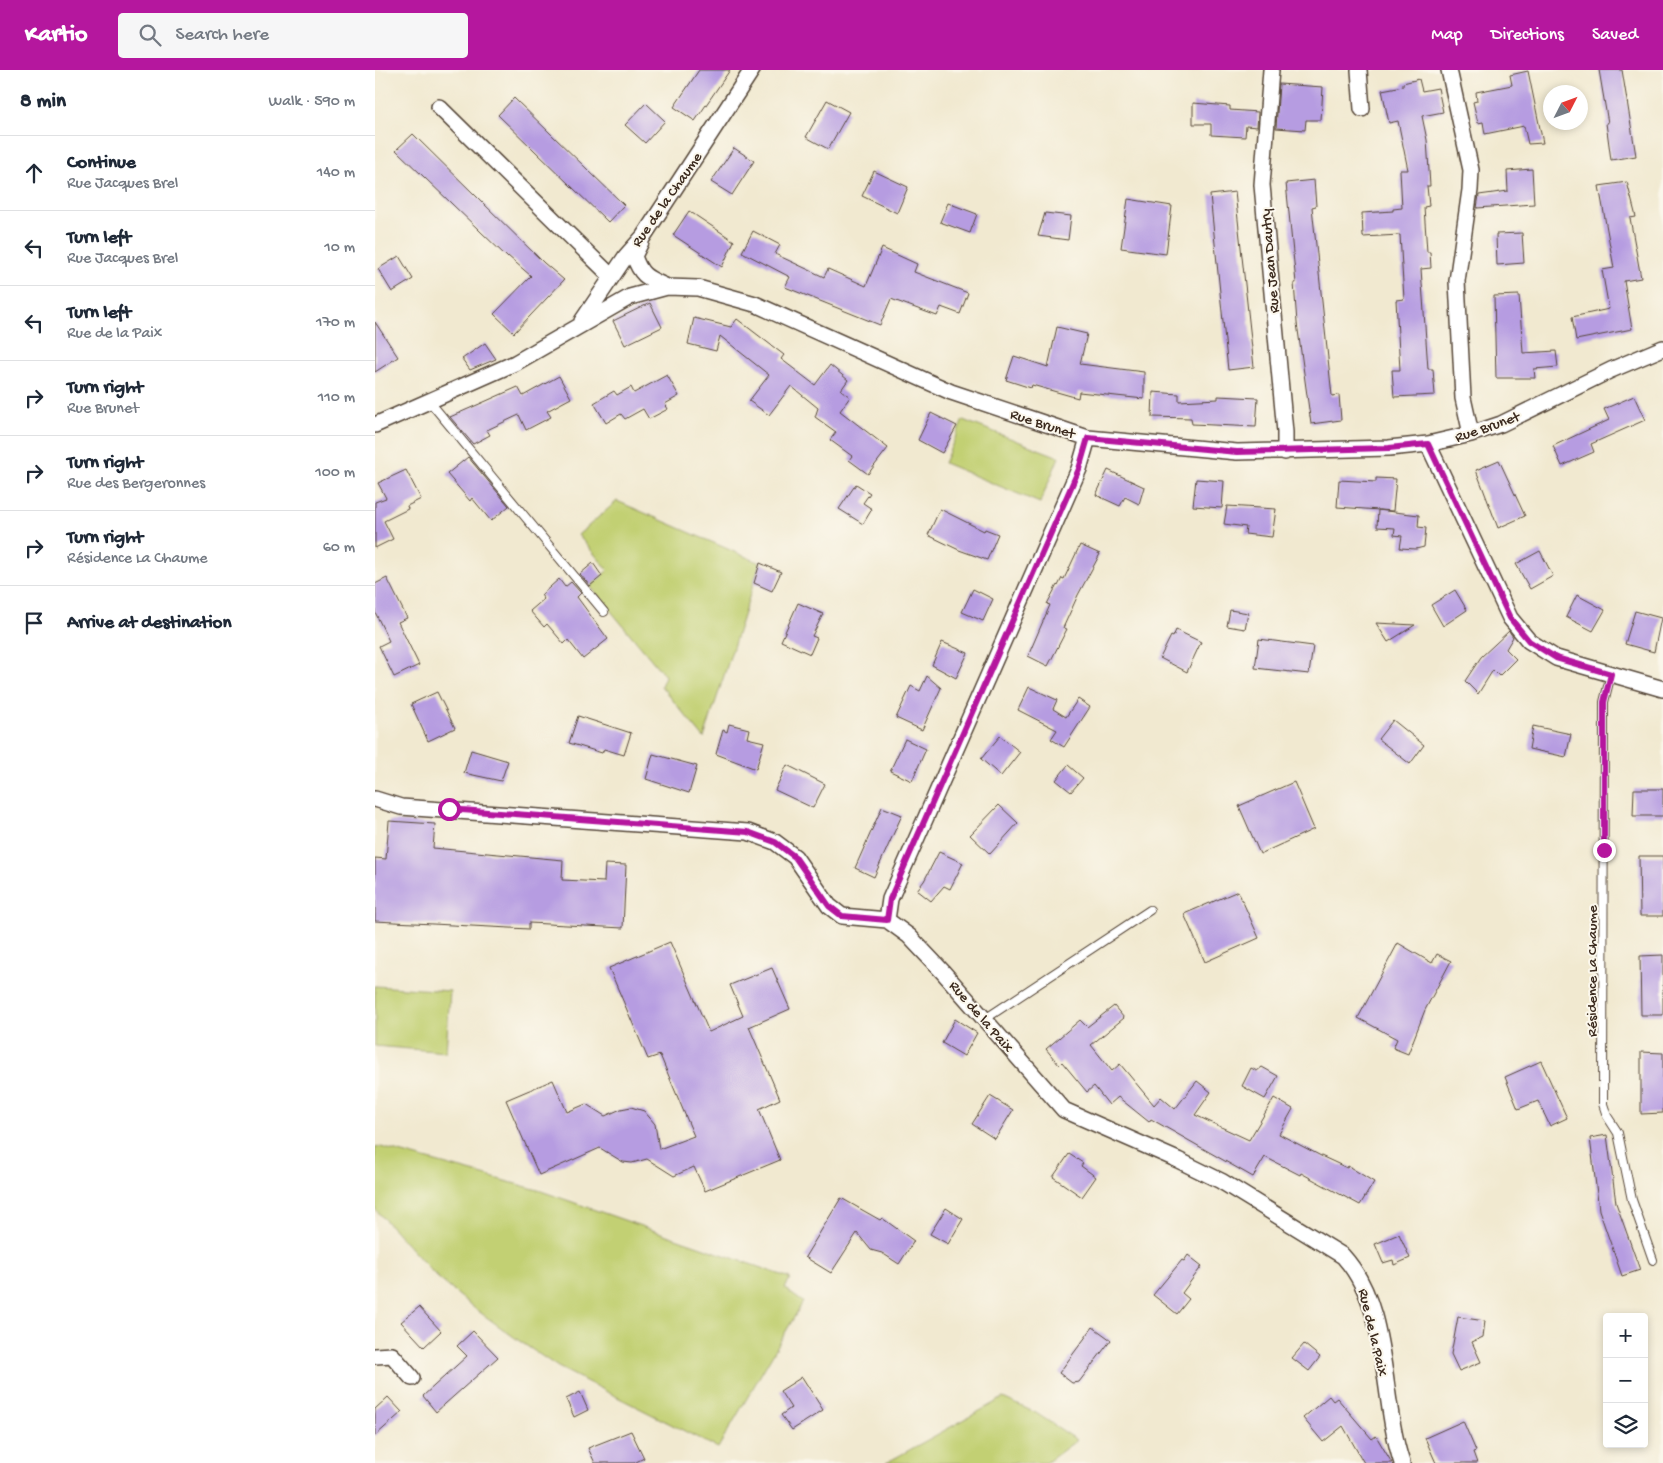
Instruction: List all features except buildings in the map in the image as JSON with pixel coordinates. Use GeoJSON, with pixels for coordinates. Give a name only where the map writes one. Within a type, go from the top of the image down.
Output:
{"type":"FeatureCollection","features":[{"type":"Feature","properties":{"kind":"street","name":"Rue de la Chaume"},"geometry":{"type":"LineString","coordinates":[[579,326],[626,256],[643,237],[752,70]]}},
{"type":"Feature","properties":{"kind":"street","name":"Rue Jean Dautry"},"geometry":{"type":"LineString","coordinates":[[1271,70],[1262,185],[1285,432],[1285,452]]}},
{"type":"Feature","properties":{"kind":"street"},"geometry":{"type":"LineString","coordinates":[[1359,70],[1362,109]]}},
{"type":"Feature","properties":{"kind":"street"},"geometry":{"type":"LineString","coordinates":[[1449,70],[1471,170],[1470,190],[1457,280],[1463,398],[1471,434]]}},
{"type":"Feature","properties":{"kind":"street"},"geometry":{"type":"LineString","coordinates":[[439,107],[612,276]]}},
{"type":"Feature","properties":{"kind":"street"},"geometry":{"type":"LineString","coordinates":[[643,237],[635,256],[639,271],[647,278],[667,287]]}},
{"type":"Feature","properties":{"kind":"street","name":"Rue de la Chaume"},"geometry":{"type":"LineString","coordinates":[[375,425],[515,363],[630,296],[667,287]]}},
{"type":"Feature","properties":{"kind":"street","name":"Rue Brunet"},"geometry":{"type":"LineString","coordinates":[[667,287],[698,288],[755,304],[951,392],[1088,438],[1237,452],[1389,448],[1428,444],[1471,434],[1501,424],[1611,370],[1663,348]]}},
{"type":"Feature","properties":{"kind":"street"},"geometry":{"type":"LineString","coordinates":[[375,799],[401,807],[748,832],[775,842],[795,857],[829,906],[842,916],[887,920],[890,899],[1079,469],[1088,438]]}},
{"type":"Feature","properties":{"kind":"street"},"geometry":{"type":"LineString","coordinates":[[1428,444],[1510,618],[1529,641],[1556,658],[1663,689]]}},
{"type":"Feature","properties":{"kind":"street","name":"Rue de la Paix"},"geometry":{"type":"LineString","coordinates":[[887,920],[909,936],[1064,1110],[1221,1181],[1343,1256],[1355,1268],[1363,1284],[1374,1319],[1402,1463]]}},
{"type":"Feature","properties":{"kind":"street"},"geometry":{"type":"LineString","coordinates":[[375,1356],[391,1355],[412,1378]]}},
{"type":"Feature","properties":{"kind":"lane"},"geometry":{"type":"LineString","coordinates":[[430,402],[604,612]]}},
{"type":"Feature","properties":{"kind":"lane","name":"Résidence La Chaume"},"geometry":{"type":"LineString","coordinates":[[1611,674],[1604,702],[1603,1104],[1607,1116],[1618,1134],[1632,1200],[1653,1260]]}},
{"type":"Feature","properties":{"kind":"lane"},"geometry":{"type":"LineString","coordinates":[[985,1020],[1149,910]]}},
{"type":"Feature","properties":{"kind":"green space"},"geometry":{"type":"Polygon","coordinates":[[[963,420],[1059,457],[1040,503],[944,463],[963,420]]]}},
{"type":"Feature","properties":{"kind":"green space"},"geometry":{"type":"Polygon","coordinates":[[[617,501],[760,563],[704,738],[661,686],[665,676],[590,586],[608,570],[578,535],[617,501]]]}},
{"type":"Feature","properties":{"kind":"green space"},"geometry":{"type":"Polygon","coordinates":[[[375,986],[450,991],[446,1052],[375,1046],[375,986]]]}},
{"type":"Feature","properties":{"kind":"green space"},"geometry":{"type":"Polygon","coordinates":[[[381,1147],[538,1190],[790,1278],[785,1289],[803,1302],[718,1448],[558,1367],[474,1308],[437,1277],[375,1209],[375,1148],[381,1147]]]}},
{"type":"Feature","properties":{"kind":"green space"},"geometry":{"type":"Polygon","coordinates":[[[1003,1398],[1036,1413],[1077,1440],[1046,1463],[886,1463],[1003,1398]]]}},
{"type":"Feature","properties":{"kind":"route"},"geometry":{"type":"LineString","coordinates":[[449,809],[748,832],[775,842],[795,857],[829,906],[842,916],[887,920],[890,899],[1079,469],[1088,438],[1237,452],[1389,448],[1428,444],[1510,618],[1529,641],[1556,658],[1611,674],[1604,702],[1604,850]]}}]}
